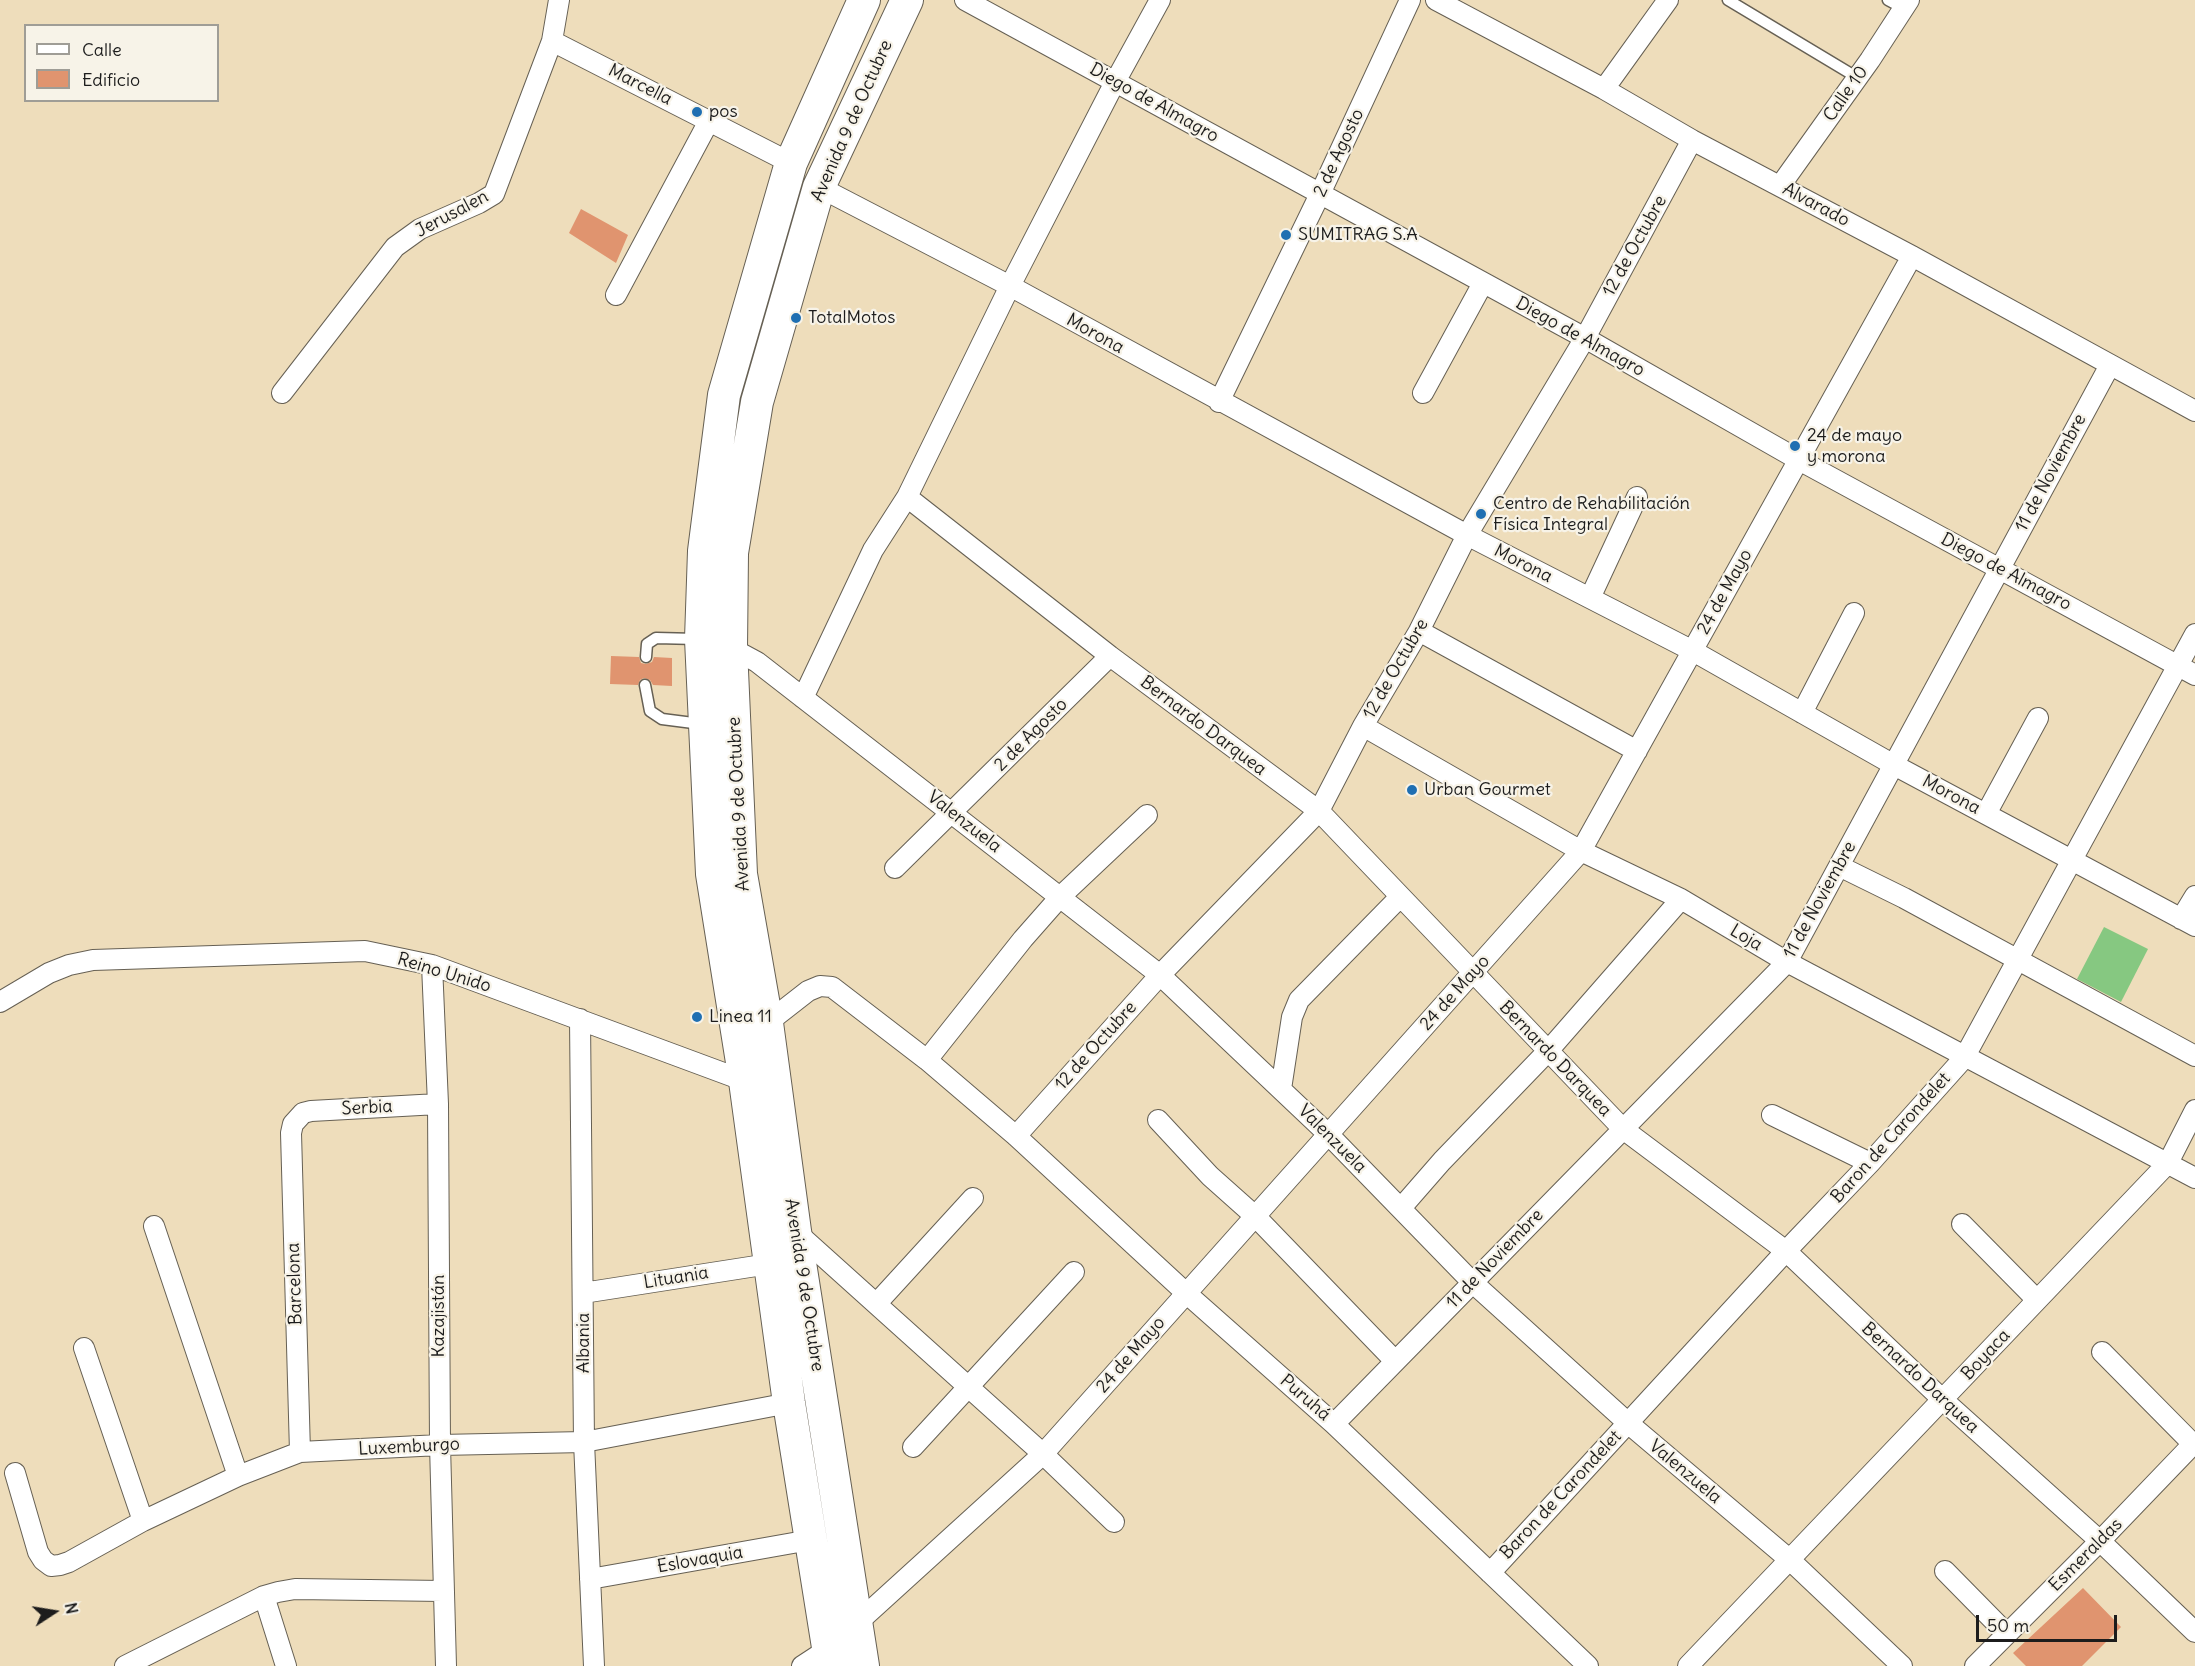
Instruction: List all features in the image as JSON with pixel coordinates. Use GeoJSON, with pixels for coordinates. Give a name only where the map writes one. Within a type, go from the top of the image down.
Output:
{"type":"FeatureCollection","features":[{"type":"Feature","properties":{"kind":"main road","name":"Avenida 9 de Octubre"},"geometry":{"type":"LineString","coordinates":[[863,1666],[795,1231],[712,874],[701,639],[704,551],[724,395],[792,163],[864,0]]}},
{"type":"Feature","properties":{"kind":"main road","name":"Avenida 9 de Octubre"},"geometry":{"type":"LineString","coordinates":[[829,1657],[769,1264],[759,1082],[767,1023],[741,874],[731,648],[732,553],[757,402],[819,187],[907,0]]}},
{"type":"Feature","properties":{"kind":"street","name":"Jerusalen"},"geometry":{"type":"LineString","coordinates":[[282,393],[395,247],[420,229],[494,195],[552,41],[559,0]]}},
{"type":"Feature","properties":{"kind":"street","name":"Diego de Almagro"},"geometry":{"type":"LineString","coordinates":[[965,0],[1585,338],[1799,460],[2186,670]]}},
{"type":"Feature","properties":{"kind":"street"},"geometry":{"type":"LineString","coordinates":[[803,698],[873,550],[907,497],[1010,286],[1160,0]]}},
{"type":"Feature","properties":{"kind":"street","name":"2 de Agosto"},"geometry":{"type":"LineString","coordinates":[[1219,402],[1320,194],[1410,0]]}},
{"type":"Feature","properties":{"kind":"street","name":"Alvarado"},"geometry":{"type":"LineString","coordinates":[[1436,0],[2195,411]]}},
{"type":"Feature","properties":{"kind":"street"},"geometry":{"type":"LineString","coordinates":[[1604,89],[1668,0]]}},
{"type":"Feature","properties":{"kind":"street","name":"Calle 10"},"geometry":{"type":"LineString","coordinates":[[1780,186],[1858,78],[1900,3]]}},
{"type":"Feature","properties":{"kind":"street","name":"Marcella"},"geometry":{"type":"LineString","coordinates":[[552,41],[792,163]]}},
{"type":"Feature","properties":{"kind":"street"},"geometry":{"type":"LineString","coordinates":[[616,295],[709,121]]}},
{"type":"Feature","properties":{"kind":"street","name":"12 de Octubre"},"geometry":{"type":"LineString","coordinates":[[1016,1136],[1160,975],[1319,811],[1363,726],[1419,631],[1467,535],[1585,338],[1692,140]]}},
{"type":"Feature","properties":{"kind":"street","name":"Morona"},"geometry":{"type":"LineString","coordinates":[[819,187],[1010,286],[1219,402],[1467,535],[1693,651],[1894,765],[2188,923]]}},
{"type":"Feature","properties":{"kind":"street","name":"24 de Mayo"},"geometry":{"type":"LineString","coordinates":[[856,1624],[1043,1455],[1581,851],[1912,256]]}},
{"type":"Feature","properties":{"kind":"street"},"geometry":{"type":"LineString","coordinates":[[1423,393],[1483,283]]}},
{"type":"Feature","properties":{"kind":"street","name":"11 de Noviembre"},"geometry":{"type":"LineString","coordinates":[[1334,1424],[1787,962],[2110,365]]}},
{"type":"Feature","properties":{"kind":"street","name":"Bernardo Darquea"},"geometry":{"type":"LineString","coordinates":[[907,497],[1110,656],[1319,811],[1623,1129],[1786,1251],[1943,1400],[2100,1541],[2195,1632]]}},
{"type":"Feature","properties":{"kind":"street"},"geometry":{"type":"LineString","coordinates":[[1590,598],[1637,497]]}},
{"type":"Feature","properties":{"kind":"street"},"geometry":{"type":"LineString","coordinates":[[1803,713],[1854,613]]}},
{"type":"Feature","properties":{"kind":"street"},"geometry":{"type":"LineString","coordinates":[[1419,631],[1637,751]]}},
{"type":"Feature","properties":{"kind":"street","name":"Baron de Carondelet"},"geometry":{"type":"LineString","coordinates":[[1491,1573],[1964,1058],[2072,860],[2186,670],[2195,634]]}},
{"type":"Feature","properties":{"kind":"street","name":"Valenzuela"},"geometry":{"type":"LineString","coordinates":[[731,648],[757,662],[1160,975],[1329,1135],[1472,1282],[1628,1423],[1790,1560],[1902,1666]]}},
{"type":"Feature","properties":{"kind":"street","name":"2 de Agosto"},"geometry":{"type":"LineString","coordinates":[[895,868],[1110,656]]}},
{"type":"Feature","properties":{"kind":"street"},"geometry":{"type":"LineString","coordinates":[[1986,814],[2038,718]]}},
{"type":"Feature","properties":{"kind":"street","name":"Loja"},"geometry":{"type":"LineString","coordinates":[[1363,726],[1581,851],[1682,899],[1787,962],[1964,1058],[2195,1178]]}},
{"type":"Feature","properties":{"kind":"street"},"geometry":{"type":"LineString","coordinates":[[927,1060],[1023,939],[1060,897],[1147,815]]}},
{"type":"Feature","properties":{"kind":"street"},"geometry":{"type":"LineString","coordinates":[[1839,866],[1904,898],[2195,1056]]}},
{"type":"Feature","properties":{"kind":"street"},"geometry":{"type":"LineString","coordinates":[[2188,923],[2195,896]]}},
{"type":"Feature","properties":{"kind":"street"},"geometry":{"type":"LineString","coordinates":[[1281,1089],[1292,1017],[1299,1000],[1400,897]]}},
{"type":"Feature","properties":{"kind":"street"},"geometry":{"type":"LineString","coordinates":[[1401,1208],[1442,1161],[1548,1051],[1682,899]]}},
{"type":"Feature","properties":{"kind":"street","name":"Reino Unido"},"geometry":{"type":"LineString","coordinates":[[0,1002],[50,973],[69,965],[93,960],[365,951],[432,965],[759,1082]]}},
{"type":"Feature","properties":{"kind":"street","name":"Kazajistán"},"geometry":{"type":"LineString","coordinates":[[432,965],[438,1104],[440,1445],[446,1666]]}},
{"type":"Feature","properties":{"kind":"street","name":"Puruhá"},"geometry":{"type":"LineString","coordinates":[[767,1023],[808,991],[820,986],[832,987],[927,1060],[1016,1136],[1186,1293],[1334,1424],[1588,1666]]}},
{"type":"Feature","properties":{"kind":"street","name":"Albania"},"geometry":{"type":"LineString","coordinates":[[580,1019],[584,1442],[594,1666]]}},
{"type":"Feature","properties":{"kind":"street","name":"Serbia"},"geometry":{"type":"LineString","coordinates":[[297,1118],[311,1111],[438,1104]]}},
{"type":"Feature","properties":{"kind":"street","name":"Boyaca"},"geometry":{"type":"LineString","coordinates":[[1688,1666],[2168,1163],[2195,1110]]}},
{"type":"Feature","properties":{"kind":"street"},"geometry":{"type":"LineString","coordinates":[[1772,1115],[1870,1163]]}},
{"type":"Feature","properties":{"kind":"street","name":"Barcelona"},"geometry":{"type":"LineString","coordinates":[[297,1118],[291,1133],[300,1452]]}},
{"type":"Feature","properties":{"kind":"street"},"geometry":{"type":"LineString","coordinates":[[1158,1120],[1210,1176],[1256,1217],[1346,1313],[1395,1361]]}},
{"type":"Feature","properties":{"kind":"street"},"geometry":{"type":"LineString","coordinates":[[877,1303],[973,1198]]}},
{"type":"Feature","properties":{"kind":"street"},"geometry":{"type":"LineString","coordinates":[[1962,1224],[2037,1300]]}},
{"type":"Feature","properties":{"kind":"street"},"geometry":{"type":"LineString","coordinates":[[154,1226],[238,1476]]}},
{"type":"Feature","properties":{"kind":"street"},"geometry":{"type":"LineString","coordinates":[[795,1231],[969,1386],[1114,1522]]}},
{"type":"Feature","properties":{"kind":"street","name":"Lituania"},"geometry":{"type":"LineString","coordinates":[[583,1293],[769,1264]]}},
{"type":"Feature","properties":{"kind":"street"},"geometry":{"type":"LineString","coordinates":[[913,1447],[1074,1272]]}},
{"type":"Feature","properties":{"kind":"street"},"geometry":{"type":"LineString","coordinates":[[84,1348],[143,1521]]}},
{"type":"Feature","properties":{"kind":"street"},"geometry":{"type":"LineString","coordinates":[[2102,1352],[2194,1443]]}},
{"type":"Feature","properties":{"kind":"street","name":"Luxemburgo"},"geometry":{"type":"LineString","coordinates":[[15,1473],[38,1552],[51,1566],[69,1562],[143,1521],[238,1476],[300,1452],[440,1445],[584,1442],[789,1403]]}},
{"type":"Feature","properties":{"kind":"street","name":"Esmeraldas"},"geometry":{"type":"LineString","coordinates":[[1975,1666],[2194,1443]]}},
{"type":"Feature","properties":{"kind":"street","name":"Eslovaquia"},"geometry":{"type":"LineString","coordinates":[[590,1580],[810,1540]]}},
{"type":"Feature","properties":{"kind":"street"},"geometry":{"type":"LineString","coordinates":[[1945,1571],[2007,1634]]}},
{"type":"Feature","properties":{"kind":"street"},"geometry":{"type":"LineString","coordinates":[[127,1666],[264,1596],[295,1589],[443,1591]]}},
{"type":"Feature","properties":{"kind":"street"},"geometry":{"type":"LineString","coordinates":[[264,1596],[286,1666]]}},
{"type":"Feature","properties":{"kind":"street"},"geometry":{"type":"LineString","coordinates":[[802,1666],[829,1657]]}},
{"type":"Feature","properties":{"kind":"lane"},"geometry":{"type":"LineString","coordinates":[[1728,0],[1858,78]]}},
{"type":"Feature","properties":{"kind":"lane"},"geometry":{"type":"LineString","coordinates":[[646,657],[647,644],[656,638],[701,639]]}},
{"type":"Feature","properties":{"kind":"lane"},"geometry":{"type":"LineString","coordinates":[[645,685],[650,711],[662,719],[704,724]]}},
{"type":"Feature","properties":{"kind":"green space"},"geometry":{"type":"Polygon","coordinates":[[[2104,927],[2148,949],[2121,1002],[2077,979],[2104,927]]]}},
{"type":"Feature","properties":{"kind":"building"},"geometry":{"type":"Polygon","coordinates":[[[581,209],[628,235],[616,263],[569,233],[581,209]]]}},
{"type":"Feature","properties":{"kind":"building"},"geometry":{"type":"Polygon","coordinates":[[[611,656],[639,657],[641,663],[646,664],[652,662],[654,657],[672,658],[672,686],[653,685],[650,680],[644,678],[638,685],[610,684],[611,656]]]}},
{"type":"Feature","properties":{"kind":"building"},"geometry":{"type":"Polygon","coordinates":[[[2083,1588],[2121,1627],[2082,1666],[2026,1666],[2013,1653],[2083,1588]]]}},
{"type":"Feature","properties":{"kind":"place","name":"pos"},"geometry":{"type":"Point","coordinates":[697,112]}},
{"type":"Feature","properties":{"kind":"place","name":"SUMITRAG S.A"},"geometry":{"type":"Point","coordinates":[1286,235]}},
{"type":"Feature","properties":{"kind":"place","name":"TotalMotos"},"geometry":{"type":"Point","coordinates":[796,318]}},
{"type":"Feature","properties":{"kind":"place","name":"24 de mayo y morona"},"geometry":{"type":"Point","coordinates":[1795,446]}},
{"type":"Feature","properties":{"kind":"place","name":"Centro de Rehabilitación Física Integral"},"geometry":{"type":"Point","coordinates":[1481,514]}},
{"type":"Feature","properties":{"kind":"place","name":"Urban Gourmet"},"geometry":{"type":"Point","coordinates":[1412,790]}},
{"type":"Feature","properties":{"kind":"place","name":"Linea 11"},"geometry":{"type":"Point","coordinates":[697,1017]}}]}
